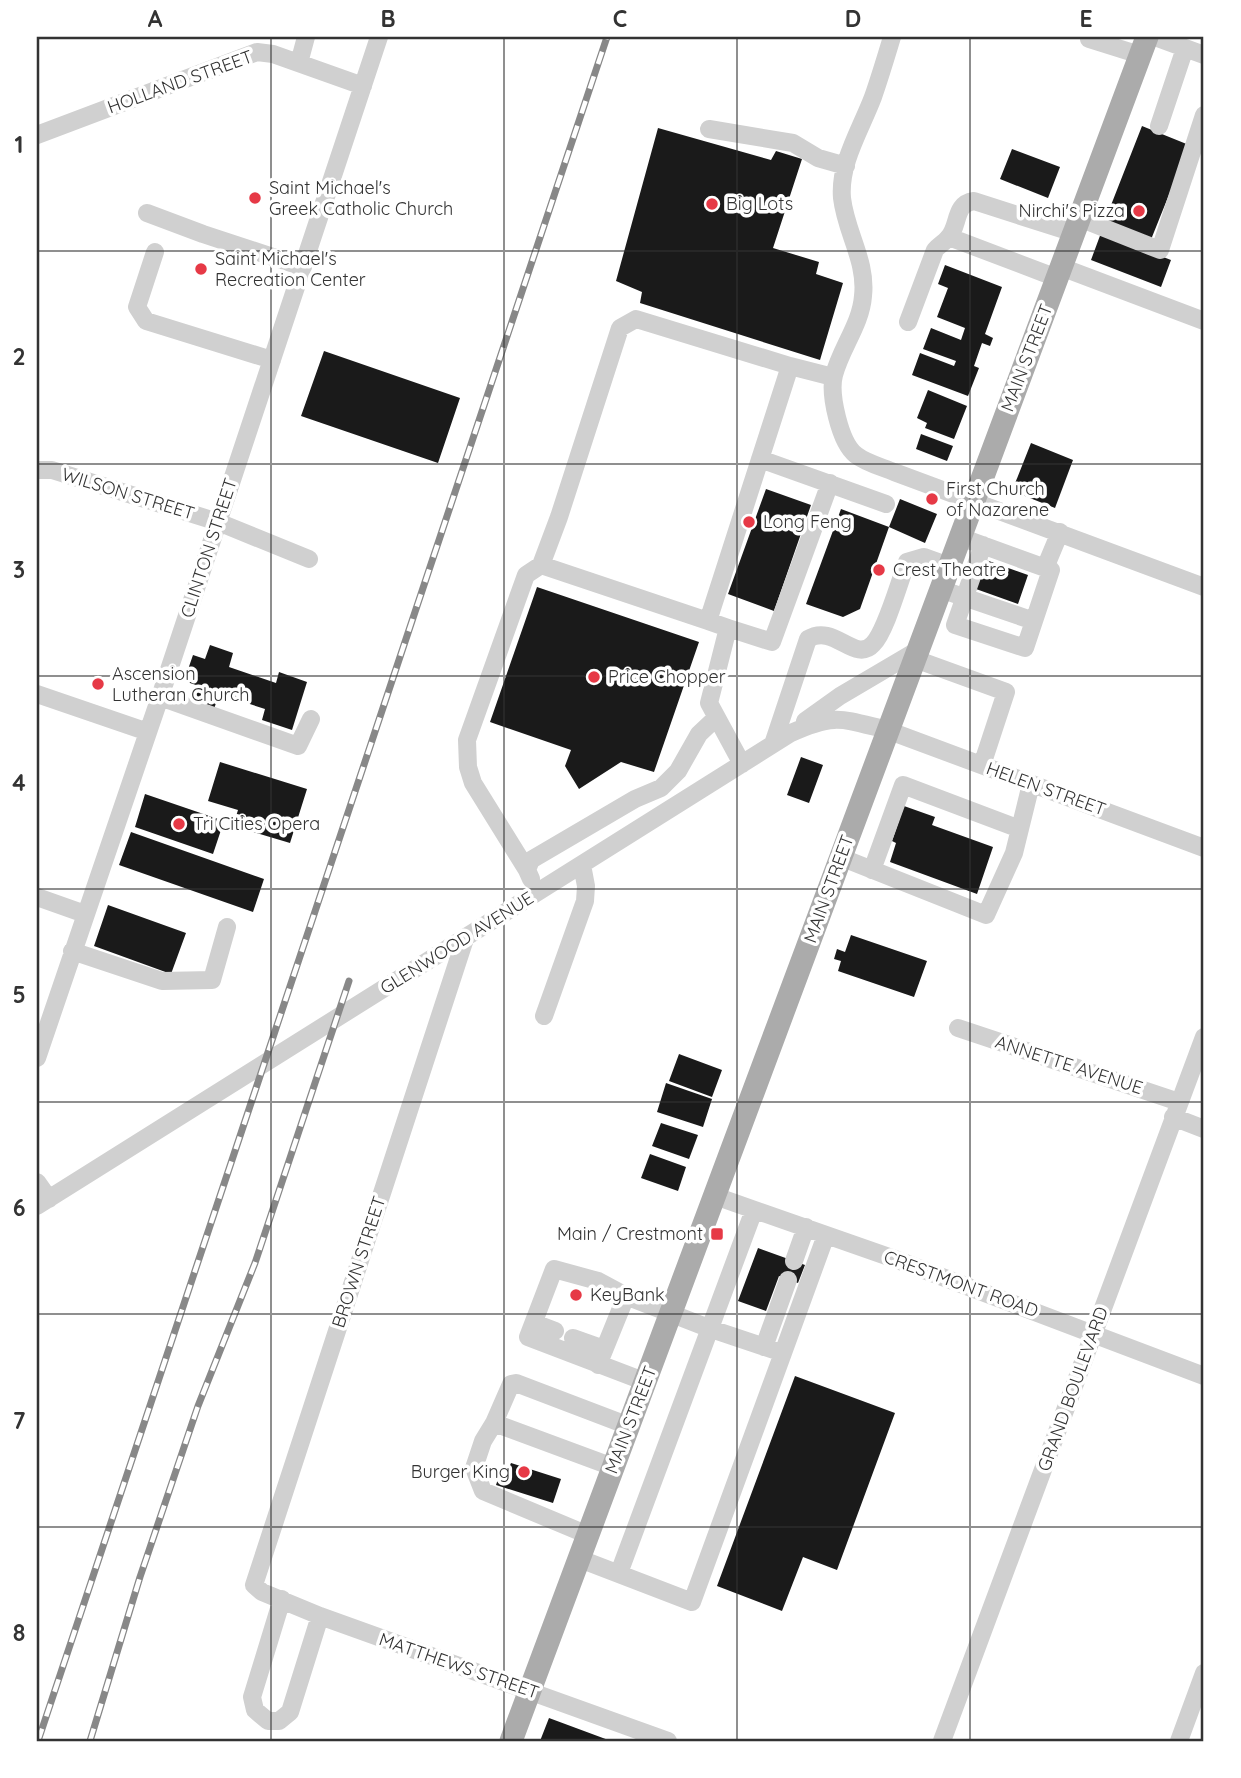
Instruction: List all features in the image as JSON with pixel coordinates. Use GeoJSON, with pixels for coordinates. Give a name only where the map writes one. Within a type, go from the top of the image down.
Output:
{"type":"FeatureCollection","features":[{"type":"Feature","properties":{"kind":"main road","name":"MAIN STREET"},"geometry":{"type":"LineString","coordinates":[[512,1741],[1143,46]]}},
{"type":"Feature","properties":{"kind":"street"},"geometry":{"type":"LineString","coordinates":[[299,63],[306,37]]}},
{"type":"Feature","properties":{"kind":"street","name":"CLINTON STREET"},"geometry":{"type":"LineString","coordinates":[[37,1058],[379,37]]}},
{"type":"Feature","properties":{"kind":"street"},"geometry":{"type":"LineString","coordinates":[[892,37],[846,166],[842,186],[842,200],[850,237],[864,275],[863,298],[854,330],[834,377],[832,393],[846,442],[854,454],[894,472],[1204,587]]}},
{"type":"Feature","properties":{"kind":"street"},"geometry":{"type":"LineString","coordinates":[[1155,37],[1204,55]]}},
{"type":"Feature","properties":{"kind":"street"},"geometry":{"type":"LineString","coordinates":[[1089,38],[1143,46]]}},
{"type":"Feature","properties":{"kind":"street","name":"HOLLAND STREET"},"geometry":{"type":"LineString","coordinates":[[37,135],[257,52],[264,45],[273,54],[363,86]]}},
{"type":"Feature","properties":{"kind":"street"},"geometry":{"type":"LineString","coordinates":[[1159,126],[1185,48]]}},
{"type":"Feature","properties":{"kind":"street"},"geometry":{"type":"LineString","coordinates":[[908,322],[935,250],[949,237],[960,210],[967,202],[974,201],[1077,226],[1160,250],[1204,115]]}},
{"type":"Feature","properties":{"kind":"street"},"geometry":{"type":"LineString","coordinates":[[709,129],[793,142],[818,158],[846,166]]}},
{"type":"Feature","properties":{"kind":"street"},"geometry":{"type":"LineString","coordinates":[[147,212],[203,234],[303,267]]}},
{"type":"Feature","properties":{"kind":"street"},"geometry":{"type":"LineString","coordinates":[[949,237],[1204,321]]}},
{"type":"Feature","properties":{"kind":"street"},"geometry":{"type":"LineString","coordinates":[[155,252],[137,307],[146,321],[272,360]]}},
{"type":"Feature","properties":{"kind":"street"},"geometry":{"type":"LineString","coordinates":[[536,894],[527,870],[472,783],[468,767],[467,740],[526,575],[541,565],[559,517],[620,328],[636,319],[834,377]]}},
{"type":"Feature","properties":{"kind":"street"},"geometry":{"type":"LineString","coordinates":[[708,621],[790,366]]}},
{"type":"Feature","properties":{"kind":"street"},"geometry":{"type":"LineString","coordinates":[[760,458],[886,504]]}},
{"type":"Feature","properties":{"kind":"street","name":"WILSON STREET"},"geometry":{"type":"LineString","coordinates":[[37,470],[52,470],[218,522],[309,559]]}},
{"type":"Feature","properties":{"kind":"street"},"geometry":{"type":"LineString","coordinates":[[541,565],[772,642],[830,483]]}},
{"type":"Feature","properties":{"kind":"street"},"geometry":{"type":"LineString","coordinates":[[1045,568],[1060,532]]}},
{"type":"Feature","properties":{"kind":"street"},"geometry":{"type":"LineString","coordinates":[[960,537],[1051,570],[1031,620]]}},
{"type":"Feature","properties":{"kind":"street"},"geometry":{"type":"LineString","coordinates":[[984,546],[996,557],[1040,574],[1042,582],[1024,648],[955,625],[984,546]]}},
{"type":"Feature","properties":{"kind":"street"},"geometry":{"type":"LineString","coordinates":[[774,744],[808,639],[816,634],[824,634],[859,650],[867,649],[875,643],[884,623],[906,562],[924,557],[949,566]]}},
{"type":"Feature","properties":{"kind":"street"},"geometry":{"type":"LineString","coordinates":[[940,589],[1031,620]]}},
{"type":"Feature","properties":{"kind":"street"},"geometry":{"type":"LineString","coordinates":[[728,628],[709,703],[742,764]]}},
{"type":"Feature","properties":{"kind":"street"},"geometry":{"type":"LineString","coordinates":[[791,733],[840,696],[916,655],[1006,692],[982,765]]}},
{"type":"Feature","properties":{"kind":"street"},"geometry":{"type":"LineString","coordinates":[[37,694],[148,732]]}},
{"type":"Feature","properties":{"kind":"street"},"geometry":{"type":"LineString","coordinates":[[160,697],[298,746],[311,719]]}},
{"type":"Feature","properties":{"kind":"street"},"geometry":{"type":"LineString","coordinates":[[527,870],[531,859],[543,851],[635,799],[661,788],[678,771],[699,734],[716,718]]}},
{"type":"Feature","properties":{"kind":"street","name":"GLENWOOD AVENUE"},"geometry":{"type":"LineString","coordinates":[[43,1203],[791,733],[818,721],[834,719],[887,730]]}},
{"type":"Feature","properties":{"kind":"street","name":"HELEN STREET"},"geometry":{"type":"LineString","coordinates":[[887,730],[1204,848]]}},
{"type":"Feature","properties":{"kind":"street"},"geometry":{"type":"LineString","coordinates":[[840,857],[986,915],[1014,853],[1031,784]]}},
{"type":"Feature","properties":{"kind":"street"},"geometry":{"type":"LineString","coordinates":[[872,870],[903,785],[1020,830]]}},
{"type":"Feature","properties":{"kind":"street"},"geometry":{"type":"LineString","coordinates":[[544,1016],[585,901],[586,886],[582,865]]}},
{"type":"Feature","properties":{"kind":"street"},"geometry":{"type":"LineString","coordinates":[[37,897],[85,914]]}},
{"type":"Feature","properties":{"kind":"street"},"geometry":{"type":"LineString","coordinates":[[72,951],[162,981],[212,980],[227,928]]}},
{"type":"Feature","properties":{"kind":"street","name":"BROWN STREET"},"geometry":{"type":"LineString","coordinates":[[254,1585],[465,939]]}},
{"type":"Feature","properties":{"kind":"street","name":"ANNETTE AVENUE"},"geometry":{"type":"LineString","coordinates":[[958,1028],[1176,1109],[1204,1129]]}},
{"type":"Feature","properties":{"kind":"street","name":"GRAND BOULEVARD"},"geometry":{"type":"LineString","coordinates":[[942,1741],[1204,1037]]}},
{"type":"Feature","properties":{"kind":"street"},"geometry":{"type":"LineString","coordinates":[[37,1182],[43,1203]]}},
{"type":"Feature","properties":{"kind":"street","name":"CRESTMONT ROAD"},"geometry":{"type":"LineString","coordinates":[[715,1196],[806,1227],[1204,1376]]}},
{"type":"Feature","properties":{"kind":"street"},"geometry":{"type":"LineString","coordinates":[[619,1573],[754,1210]]}},
{"type":"Feature","properties":{"kind":"street"},"geometry":{"type":"LineString","coordinates":[[794,1261],[806,1227]]}},
{"type":"Feature","properties":{"kind":"street"},"geometry":{"type":"LineString","coordinates":[[580,1559],[692,1602],[826,1235]]}},
{"type":"Feature","properties":{"kind":"street"},"geometry":{"type":"LineString","coordinates":[[601,1357],[528,1337],[554,1269],[598,1281],[625,1296],[783,1353]]}},
{"type":"Feature","properties":{"kind":"street"},"geometry":{"type":"LineString","coordinates":[[764,1348],[788,1280]]}},
{"type":"Feature","properties":{"kind":"street"},"geometry":{"type":"LineString","coordinates":[[601,1357],[625,1296]]}},
{"type":"Feature","properties":{"kind":"street"},"geometry":{"type":"LineString","coordinates":[[534,1323],[555,1331]]}},
{"type":"Feature","properties":{"kind":"street"},"geometry":{"type":"LineString","coordinates":[[573,1338],[646,1382]]}},
{"type":"Feature","properties":{"kind":"street"},"geometry":{"type":"LineString","coordinates":[[588,1535],[483,1491],[474,1468],[483,1441],[511,1384],[516,1383],[629,1426]]}},
{"type":"Feature","properties":{"kind":"street"},"geometry":{"type":"LineString","coordinates":[[494,1423],[613,1467]]}},
{"type":"Feature","properties":{"kind":"street","name":"MATTHEWS STREET"},"geometry":{"type":"LineString","coordinates":[[254,1585],[262,1592],[320,1616],[668,1741]]}},
{"type":"Feature","properties":{"kind":"street"},"geometry":{"type":"LineString","coordinates":[[282,1600],[253,1697],[256,1710],[268,1721],[279,1721],[290,1712],[320,1616]]}},
{"type":"Feature","properties":{"kind":"street"},"geometry":{"type":"LineString","coordinates":[[1179,1741],[1204,1674]]}},
{"type":"Feature","properties":{"kind":"building"},"geometry":{"type":"Polygon","coordinates":[[[1142,126],[1189,145],[1150,242],[1104,223],[1142,126]]]}},
{"type":"Feature","properties":{"kind":"building","name":"Big Lots"},"geometry":{"type":"Polygon","coordinates":[[[658,128],[771,160],[776,151],[802,159],[773,248],[819,262],[816,274],[843,283],[820,360],[640,303],[642,292],[616,281],[658,128]]]}},
{"type":"Feature","properties":{"kind":"building"},"geometry":{"type":"Polygon","coordinates":[[[1012,149],[1060,167],[1048,198],[1000,179],[1012,149]]]}},
{"type":"Feature","properties":{"kind":"building"},"geometry":{"type":"Polygon","coordinates":[[[1101,233],[1171,260],[1161,287],[1091,260],[1101,233]]]}},
{"type":"Feature","properties":{"kind":"building"},"geometry":{"type":"Polygon","coordinates":[[[945,265],[1002,287],[985,334],[993,338],[990,346],[982,343],[974,366],[979,368],[968,396],[912,375],[920,353],[954,366],[956,361],[923,349],[931,328],[961,340],[965,328],[937,317],[948,288],[938,284],[945,265]]]}},
{"type":"Feature","properties":{"kind":"building"},"geometry":{"type":"Polygon","coordinates":[[[324,351],[460,398],[438,463],[301,416],[324,351]]]}},
{"type":"Feature","properties":{"kind":"building"},"geometry":{"type":"Polygon","coordinates":[[[928,390],[967,406],[954,439],[925,428],[927,423],[917,418],[928,390]]]}},
{"type":"Feature","properties":{"kind":"building"},"geometry":{"type":"Polygon","coordinates":[[[921,434],[953,446],[947,461],[916,449],[921,434]]]}},
{"type":"Feature","properties":{"kind":"building"},"geometry":{"type":"Polygon","coordinates":[[[1031,443],[1073,460],[1055,508],[1012,491],[1031,443]]]}},
{"type":"Feature","properties":{"kind":"building"},"geometry":{"type":"Polygon","coordinates":[[[766,489],[811,505],[774,611],[728,594],[766,489]]]}},
{"type":"Feature","properties":{"kind":"building"},"geometry":{"type":"Polygon","coordinates":[[[900,499],[937,514],[925,543],[889,527],[900,499]]]}},
{"type":"Feature","properties":{"kind":"building"},"geometry":{"type":"Polygon","coordinates":[[[841,509],[889,527],[860,609],[843,617],[806,604],[841,509]]]}},
{"type":"Feature","properties":{"kind":"building"},"geometry":{"type":"Polygon","coordinates":[[[986,560],[1028,575],[1018,604],[976,589],[986,560]]]}},
{"type":"Feature","properties":{"kind":"building"},"geometry":{"type":"Polygon","coordinates":[[[537,587],[699,642],[654,772],[621,762],[579,789],[565,766],[571,750],[490,722],[537,587]]]}},
{"type":"Feature","properties":{"kind":"building"},"geometry":{"type":"Polygon","coordinates":[[[210,645],[233,653],[229,667],[276,683],[279,672],[307,682],[292,730],[262,720],[265,709],[219,694],[214,709],[191,701],[196,685],[184,681],[193,655],[205,659],[210,645]]]}},
{"type":"Feature","properties":{"kind":"building"},"geometry":{"type":"Polygon","coordinates":[[[801,757],[823,765],[809,803],[787,795],[801,757]]]}},
{"type":"Feature","properties":{"kind":"building"},"geometry":{"type":"Polygon","coordinates":[[[220,762],[307,789],[290,843],[233,826],[238,810],[208,801],[220,762]]]}},
{"type":"Feature","properties":{"kind":"building","name":"Tri Cities Opera"},"geometry":{"type":"Polygon","coordinates":[[[145,794],[224,821],[213,854],[135,827],[145,794]]]}},
{"type":"Feature","properties":{"kind":"building"},"geometry":{"type":"Polygon","coordinates":[[[904,806],[935,817],[932,825],[993,847],[977,894],[890,862],[896,843],[892,841],[904,806]]]}},
{"type":"Feature","properties":{"kind":"building"},"geometry":{"type":"Polygon","coordinates":[[[131,832],[264,879],[253,912],[119,865],[131,832]]]}},
{"type":"Feature","properties":{"kind":"building"},"geometry":{"type":"Polygon","coordinates":[[[108,905],[186,933],[171,974],[94,946],[108,905]]]}},
{"type":"Feature","properties":{"kind":"building"},"geometry":{"type":"Polygon","coordinates":[[[851,935],[927,961],[914,997],[838,971],[841,961],[834,959],[837,949],[845,952],[851,935]]]}},
{"type":"Feature","properties":{"kind":"building"},"geometry":{"type":"Polygon","coordinates":[[[679,1054],[722,1070],[712,1097],[669,1081],[679,1054]]]}},
{"type":"Feature","properties":{"kind":"building"},"geometry":{"type":"Polygon","coordinates":[[[666,1083],[712,1099],[703,1127],[657,1112],[666,1083]]]}},
{"type":"Feature","properties":{"kind":"building"},"geometry":{"type":"Polygon","coordinates":[[[661,1123],[698,1135],[689,1159],[652,1146],[661,1123]]]}},
{"type":"Feature","properties":{"kind":"building"},"geometry":{"type":"Polygon","coordinates":[[[650,1154],[686,1167],[678,1191],[641,1178],[650,1154]]]}},
{"type":"Feature","properties":{"kind":"building"},"geometry":{"type":"Polygon","coordinates":[[[758,1248],[805,1265],[798,1283],[779,1276],[766,1311],[738,1301],[758,1248]]]}},
{"type":"Feature","properties":{"kind":"building"},"geometry":{"type":"Polygon","coordinates":[[[795,1376],[895,1413],[837,1570],[803,1557],[782,1611],[717,1586],[795,1376]]]}},
{"type":"Feature","properties":{"kind":"building"},"geometry":{"type":"Polygon","coordinates":[[[511,1463],[561,1479],[553,1503],[496,1485],[498,1479],[491,1476],[495,1466],[508,1470],[511,1463]]]}},
{"type":"Feature","properties":{"kind":"building"},"geometry":{"type":"Polygon","coordinates":[[[549,1718],[611,1741],[540,1741],[549,1718]]]}},
{"type":"Feature","properties":{"kind":"railway"},"geometry":{"type":"LineString","coordinates":[[38,1741],[607,37]]}},
{"type":"Feature","properties":{"kind":"railway"},"geometry":{"type":"LineString","coordinates":[[90,1741],[140,1577],[198,1406],[255,1263],[349,981]]}},
{"type":"Feature","properties":{"kind":"place","name":"Saint Michael's Greek Catholic Church"},"geometry":{"type":"Point","coordinates":[255,198]}},
{"type":"Feature","properties":{"kind":"place","name":"Big Lots"},"geometry":{"type":"Point","coordinates":[712,204]}},
{"type":"Feature","properties":{"kind":"place","name":"Nirchi's Pizza"},"geometry":{"type":"Point","coordinates":[1139,211]}},
{"type":"Feature","properties":{"kind":"place","name":"Saint Michael's Recreation Center"},"geometry":{"type":"Point","coordinates":[201,269]}},
{"type":"Feature","properties":{"kind":"place","name":"First Church of Nazarene"},"geometry":{"type":"Point","coordinates":[932,499]}},
{"type":"Feature","properties":{"kind":"place","name":"Long Feng"},"geometry":{"type":"Point","coordinates":[749,522]}},
{"type":"Feature","properties":{"kind":"place","name":"Crest Theatre"},"geometry":{"type":"Point","coordinates":[879,570]}},
{"type":"Feature","properties":{"kind":"place","name":"Price Chopper"},"geometry":{"type":"Point","coordinates":[594,677]}},
{"type":"Feature","properties":{"kind":"place","name":"Ascension Lutheran Church"},"geometry":{"type":"Point","coordinates":[98,684]}},
{"type":"Feature","properties":{"kind":"place","name":"Tri Cities Opera"},"geometry":{"type":"Point","coordinates":[179,824]}},
{"type":"Feature","properties":{"kind":"place","name":"Main / Crestmont"},"geometry":{"type":"Point","coordinates":[717,1234]}},
{"type":"Feature","properties":{"kind":"place","name":"KeyBank"},"geometry":{"type":"Point","coordinates":[576,1295]}},
{"type":"Feature","properties":{"kind":"place","name":"Burger King"},"geometry":{"type":"Point","coordinates":[524,1472]}}]}
